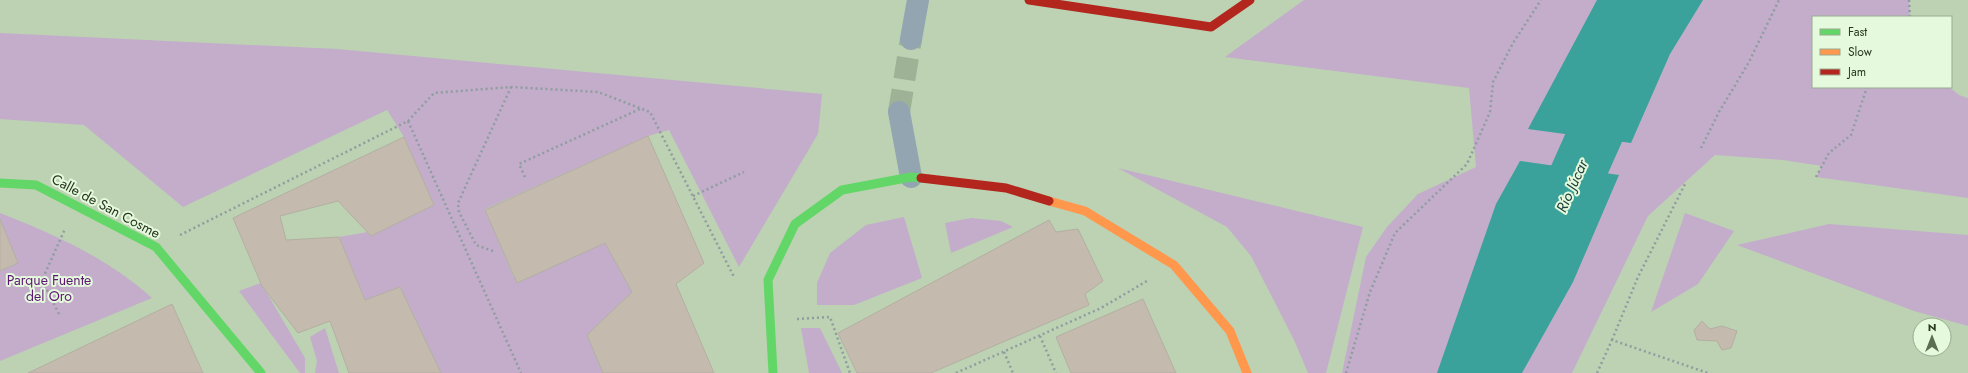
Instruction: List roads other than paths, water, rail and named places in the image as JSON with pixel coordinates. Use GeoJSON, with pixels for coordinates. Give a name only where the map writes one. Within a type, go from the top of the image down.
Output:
{"type":"FeatureCollection","features":[{"type":"Feature","properties":{"kind":"street"},"geometry":{"type":"LineString","coordinates":[[912,39],[918,0]]}},
{"type":"Feature","properties":{"kind":"street"},"geometry":{"type":"LineString","coordinates":[[1028,0],[1211,27],[1250,0]]}},
{"type":"Feature","properties":{"kind":"street"},"geometry":{"type":"LineString","coordinates":[[899,112],[911,178]]}},
{"type":"Feature","properties":{"kind":"street"},"geometry":{"type":"LineString","coordinates":[[773,373],[768,280],[795,224],[842,190],[911,178],[1006,188],[1085,211],[1174,265],[1230,331],[1247,373]]}},
{"type":"Feature","properties":{"kind":"street","name":"Calle de San Cosme"},"geometry":{"type":"LineString","coordinates":[[0,183],[36,185],[156,247],[261,373]]}},
{"type":"Feature","properties":{"kind":"water"},"geometry":{"type":"Polygon","coordinates":[[[1597,0],[1703,0],[1670,54],[1631,143],[1528,129],[1597,0]]]}},
{"type":"Feature","properties":{"kind":"water"},"geometry":{"type":"Polygon","coordinates":[[[1520,161],[1619,175],[1573,282],[1522,373],[1437,373],[1496,204],[1520,161]]]}},
{"type":"Feature","properties":{"kind":"waterway","name":"Río Júcar"},"geometry":{"type":"LineString","coordinates":[[1489,373],[1655,0]]}},
{"type":"Feature","properties":{"kind":"tunnel"},"geometry":{"type":"LineString","coordinates":[[899,112],[911,39]]}},
{"type":"Feature","properties":{"kind":"park label","name":"Parque Fuente del Oro"},"geometry":{"type":"Point","coordinates":[49,288]}}]}
